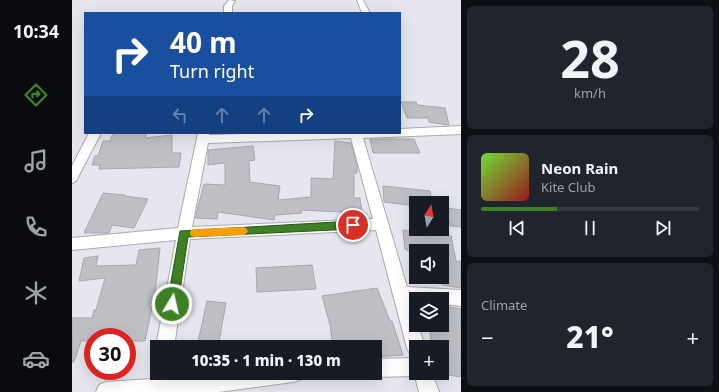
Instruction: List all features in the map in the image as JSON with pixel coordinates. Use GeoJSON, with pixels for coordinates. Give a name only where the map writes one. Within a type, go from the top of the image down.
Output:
{"type":"FeatureCollection","features":[{"type":"Feature","properties":{"kind":"street"},"geometry":{"type":"LineString","coordinates":[[360,0],[366,12]]}},
{"type":"Feature","properties":{"kind":"street"},"geometry":{"type":"LineString","coordinates":[[228,12],[228,6],[232,1]]}},
{"type":"Feature","properties":{"kind":"street"},"geometry":{"type":"LineString","coordinates":[[401,133],[461,130]]}},
{"type":"Feature","properties":{"kind":"street"},"geometry":{"type":"LineString","coordinates":[[72,178],[94,134]]}},
{"type":"Feature","properties":{"kind":"street"},"geometry":{"type":"LineString","coordinates":[[166,340],[184,234],[204,136],[356,134],[414,340]]}},
{"type":"Feature","properties":{"kind":"street"},"geometry":{"type":"LineString","coordinates":[[72,244],[184,234],[382,224]]}},
{"type":"Feature","properties":{"kind":"street"},"geometry":{"type":"LineString","coordinates":[[401,294],[461,298]]}},
{"type":"Feature","properties":{"kind":"street"},"geometry":{"type":"LineString","coordinates":[[382,368],[409,367]]}},
{"type":"Feature","properties":{"kind":"street"},"geometry":{"type":"LineString","coordinates":[[106,392],[159,384],[208,384],[239,380]]}},
{"type":"Feature","properties":{"kind":"street"},"geometry":{"type":"LineString","coordinates":[[425,380],[429,392]]}},
{"type":"Feature","properties":{"kind":"building"},"geometry":{"type":"Polygon","coordinates":[[[401,102],[416,102],[417,105],[445,108],[449,125],[429,122],[428,118],[407,118],[401,102]]]}},
{"type":"Feature","properties":{"kind":"building"},"geometry":{"type":"Polygon","coordinates":[[[113,134],[147,134],[145,138],[172,135],[172,153],[181,153],[179,167],[99,169],[100,165],[92,165],[95,156],[98,156],[103,141],[110,141],[113,134]]]}},
{"type":"Feature","properties":{"kind":"building"},"geometry":{"type":"Polygon","coordinates":[[[370,139],[414,139],[420,153],[373,153],[370,139]]]}},
{"type":"Feature","properties":{"kind":"building"},"geometry":{"type":"Polygon","coordinates":[[[335,141],[351,143],[357,166],[357,173],[354,173],[354,198],[360,198],[362,213],[301,210],[302,213],[275,215],[274,220],[218,212],[217,219],[195,218],[204,184],[225,185],[225,163],[208,165],[208,150],[253,146],[255,160],[249,161],[250,182],[280,186],[278,200],[311,197],[311,178],[333,179],[335,141]]]}},
{"type":"Feature","properties":{"kind":"building"},"geometry":{"type":"Polygon","coordinates":[[[383,186],[430,191],[431,196],[409,196],[409,205],[384,202],[383,186]]]}},
{"type":"Feature","properties":{"kind":"building"},"geometry":{"type":"Polygon","coordinates":[[[103,193],[148,199],[134,228],[112,225],[109,233],[84,233],[103,193]]]}},
{"type":"Feature","properties":{"kind":"building"},"geometry":{"type":"Polygon","coordinates":[[[449,208],[461,210],[461,227],[450,226],[449,208]]]}},
{"type":"Feature","properties":{"kind":"building"},"geometry":{"type":"Polygon","coordinates":[[[403,230],[409,231],[409,236],[451,236],[456,261],[461,262],[461,288],[442,285],[449,284],[449,244],[409,244],[409,251],[405,249],[403,230]]]}},
{"type":"Feature","properties":{"kind":"building"},"geometry":{"type":"Polygon","coordinates":[[[160,248],[155,293],[145,341],[136,341],[136,328],[84,328],[84,341],[81,341],[74,362],[72,362],[72,318],[92,318],[94,310],[96,310],[105,278],[79,281],[84,258],[98,256],[96,266],[136,265],[139,250],[160,248]]]}},
{"type":"Feature","properties":{"kind":"building"},"geometry":{"type":"Polygon","coordinates":[[[312,265],[316,289],[257,292],[256,268],[312,265]]]}},
{"type":"Feature","properties":{"kind":"building"},"geometry":{"type":"Polygon","coordinates":[[[377,288],[390,321],[392,321],[403,355],[382,356],[382,340],[332,340],[330,325],[322,296],[377,288]]]}},
{"type":"Feature","properties":{"kind":"building"},"geometry":{"type":"Polygon","coordinates":[[[207,301],[226,303],[219,340],[199,340],[207,301]]]}},
{"type":"Feature","properties":{"kind":"building"},"geometry":{"type":"Polygon","coordinates":[[[449,307],[461,309],[461,377],[449,375],[449,340],[431,340],[430,332],[449,332],[449,307]]]}},
{"type":"Feature","properties":{"kind":"slow traffic"},"geometry":{"type":"LineString","coordinates":[[195,233],[243,231]]}},
{"type":"Feature","properties":{"kind":"route"},"geometry":{"type":"LineString","coordinates":[[172,304],[184,234],[353,225]]}}]}
